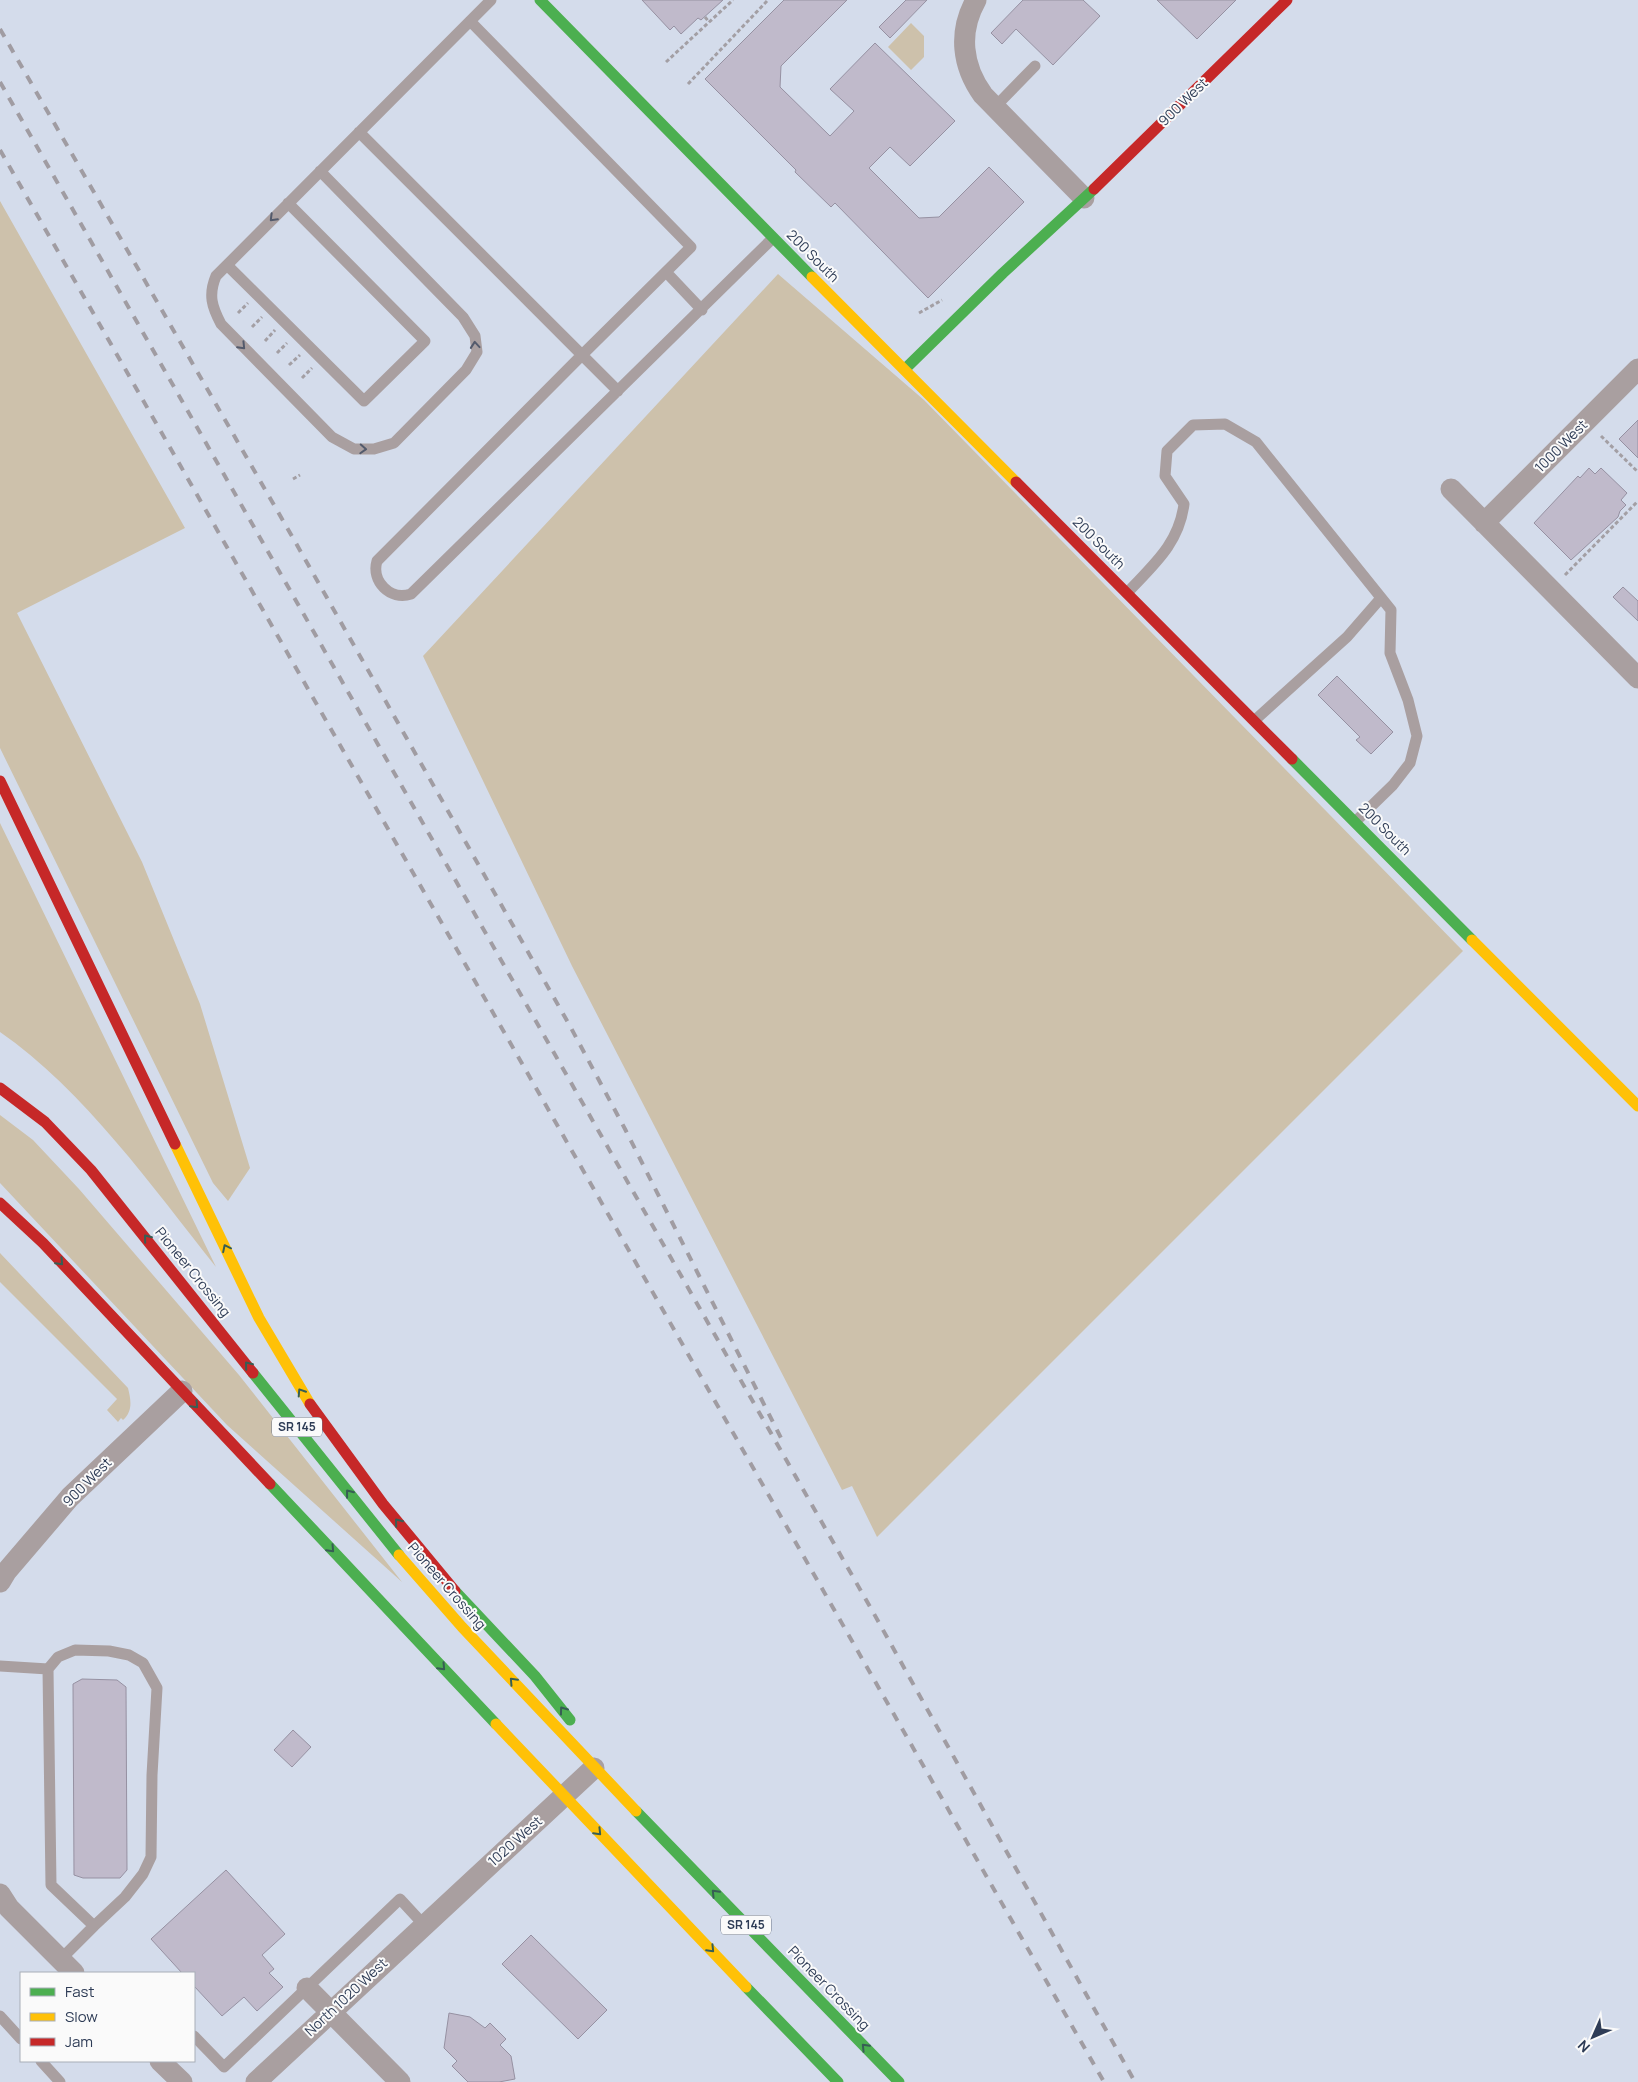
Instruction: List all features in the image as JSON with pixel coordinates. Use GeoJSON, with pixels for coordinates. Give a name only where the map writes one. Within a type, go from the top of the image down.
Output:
{"type":"FeatureCollection","features":[{"type":"Feature","properties":{"kind":"main road","name":"200 South"},"geometry":{"type":"LineString","coordinates":[[540,0],[773,238],[1638,1106]]}},
{"type":"Feature","properties":{"kind":"main road","name":"900 West"},"geometry":{"type":"LineString","coordinates":[[905,369],[1003,273],[1084,198],[1281,2]]}},
{"type":"Feature","properties":{"kind":"main road"},"geometry":{"type":"LineString","coordinates":[[0,781],[259,1318],[294,1381],[343,1452],[402,1528],[470,1608],[551,1694],[576,1730],[594,1768]]}},
{"type":"Feature","properties":{"kind":"main road","name":"Pioneer Crossing"},"geometry":{"type":"LineString","coordinates":[[0,1088],[33,1112],[82,1159],[164,1259],[386,1539],[462,1627],[594,1768],[899,2082]]}},
{"type":"Feature","properties":{"kind":"main road","name":"SR 145"},"geometry":{"type":"LineString","coordinates":[[0,1203],[42,1243],[564,1797],[838,2082]]}},
{"type":"Feature","properties":{"kind":"main road"},"geometry":{"type":"LineString","coordinates":[[0,1217],[42,1243]]}},
{"type":"Feature","properties":{"kind":"street"},"geometry":{"type":"LineString","coordinates":[[976,0],[965,27],[965,56],[975,83],[995,107],[1084,198]]}},
{"type":"Feature","properties":{"kind":"street","name":"1000 West"},"geometry":{"type":"LineString","coordinates":[[1484,523],[1638,369]]}},
{"type":"Feature","properties":{"kind":"street"},"geometry":{"type":"LineString","coordinates":[[1451,489],[1638,678]]}},
{"type":"Feature","properties":{"kind":"street","name":"900 West"},"geometry":{"type":"LineString","coordinates":[[0,1582],[6,1572],[70,1497],[182,1391]]}},
{"type":"Feature","properties":{"kind":"street","name":"1020 West"},"geometry":{"type":"LineString","coordinates":[[430,1919],[594,1768]]}},
{"type":"Feature","properties":{"kind":"street"},"geometry":{"type":"LineString","coordinates":[[0,1894],[9,1908],[67,1966]]}},
{"type":"Feature","properties":{"kind":"street","name":"North 1020 West"},"geometry":{"type":"LineString","coordinates":[[256,2082],[430,1919]]}},
{"type":"Feature","properties":{"kind":"street"},"geometry":{"type":"LineString","coordinates":[[307,1988],[400,2082]]}},
{"type":"Feature","properties":{"kind":"street"},"geometry":{"type":"LineString","coordinates":[[161,2062],[182,2082]]}},
{"type":"Feature","properties":{"kind":"lane"},"geometry":{"type":"LineString","coordinates":[[320,171],[463,317],[475,336],[477,352],[466,370],[394,443],[374,450],[354,448],[332,437],[221,324],[213,310],[210,296],[216,276],[288,203],[320,171],[359,132],[470,21],[491,0]]}},
{"type":"Feature","properties":{"kind":"lane"},"geometry":{"type":"LineString","coordinates":[[470,21],[691,247],[377,561],[378,577],[387,591],[394,596],[403,597],[411,594],[702,310],[773,238]]}},
{"type":"Feature","properties":{"kind":"lane"},"geometry":{"type":"LineString","coordinates":[[995,107],[1035,66]]}},
{"type":"Feature","properties":{"kind":"lane"},"geometry":{"type":"LineString","coordinates":[[359,132],[618,391]]}},
{"type":"Feature","properties":{"kind":"lane"},"geometry":{"type":"LineString","coordinates":[[227,265],[364,402],[425,341],[288,203]]}},
{"type":"Feature","properties":{"kind":"lane"},"geometry":{"type":"LineString","coordinates":[[666,272],[702,310]]}},
{"type":"Feature","properties":{"kind":"lane"},"geometry":{"type":"LineString","coordinates":[[1127,593],[1166,551],[1182,522],[1184,504],[1165,476],[1167,451],[1193,425],[1225,424],[1256,442],[1390,610],[1390,653],[1408,700],[1417,736],[1410,763],[1393,785],[1356,821]]}},
{"type":"Feature","properties":{"kind":"lane"},"geometry":{"type":"LineString","coordinates":[[1255,720],[1347,637],[1381,598]]}},
{"type":"Feature","properties":{"kind":"lane"},"geometry":{"type":"LineString","coordinates":[[67,1966],[94,1926],[125,1897],[143,1874],[151,1857],[152,1774],[157,1688],[143,1663],[130,1655],[110,1651],[75,1650],[58,1657],[48,1669],[51,1884],[94,1926]]}},
{"type":"Feature","properties":{"kind":"lane"},"geometry":{"type":"LineString","coordinates":[[0,1666],[48,1669]]}},
{"type":"Feature","properties":{"kind":"lane"},"geometry":{"type":"LineString","coordinates":[[195,2037],[224,2067],[400,1899],[430,1919]]}},
{"type":"Feature","properties":{"kind":"lane"},"geometry":{"type":"LineString","coordinates":[[0,2016],[20,2038]]}},
{"type":"Feature","properties":{"kind":"lane"},"geometry":{"type":"LineString","coordinates":[[42,2062],[60,2082]]}},
{"type":"Feature","properties":{"kind":"path"},"geometry":{"type":"LineString","coordinates":[[666,62],[733,0]]}},
{"type":"Feature","properties":{"kind":"path"},"geometry":{"type":"LineString","coordinates":[[688,84],[768,0]]}},
{"type":"Feature","properties":{"kind":"path"},"geometry":{"type":"LineString","coordinates":[[705,18],[709,22]]}},
{"type":"Feature","properties":{"kind":"path"},"geometry":{"type":"LineString","coordinates":[[1601,436],[1638,472]]}},
{"type":"Feature","properties":{"kind":"path"},"geometry":{"type":"LineString","coordinates":[[293,479],[300,475]]}},
{"type":"Feature","properties":{"kind":"path"},"geometry":{"type":"LineString","coordinates":[[1565,575],[1638,501]]}},
{"type":"Feature","properties":{"kind":"shaded area"},"geometry":{"type":"Polygon","coordinates":[[[911,23],[924,36],[924,57],[911,70],[888,47],[911,23]]]}},
{"type":"Feature","properties":{"kind":"shaded area"},"geometry":{"type":"Polygon","coordinates":[[[0,201],[185,528],[17,613],[142,862],[200,1004],[250,1168],[228,1201],[213,1183],[0,748],[0,201]]]}},
{"type":"Feature","properties":{"kind":"shaded area"},"geometry":{"type":"Polygon","coordinates":[[[778,274],[924,400],[1463,951],[877,1537],[852,1486],[842,1490],[572,966],[423,656],[778,274]]]}},
{"type":"Feature","properties":{"kind":"shaded area"},"geometry":{"type":"Polygon","coordinates":[[[0,823],[216,1267],[142,1173],[89,1111],[31,1056],[0,1032],[0,823]]]}},
{"type":"Feature","properties":{"kind":"shaded area"},"geometry":{"type":"Polygon","coordinates":[[[0,1115],[33,1140],[79,1189],[239,1375],[402,1582],[227,1425],[0,1183],[0,1115]]]}},
{"type":"Feature","properties":{"kind":"shaded area"},"geometry":{"type":"Polygon","coordinates":[[[0,1253],[128,1388],[130,1409],[123,1420],[121,1418],[118,1422],[107,1410],[117,1399],[0,1282],[0,1253]]]}},
{"type":"Feature","properties":{"kind":"building"},"geometry":{"type":"Polygon","coordinates":[[[642,0],[723,0],[701,20],[698,18],[681,34],[674,26],[670,30],[642,0]]]}},
{"type":"Feature","properties":{"kind":"building"},"geometry":{"type":"Polygon","coordinates":[[[784,0],[847,0],[781,66],[780,87],[830,136],[854,111],[830,89],[875,43],[955,121],[910,166],[890,147],[869,168],[919,218],[939,217],[989,167],[1024,202],[928,298],[835,203],[831,207],[795,172],[796,170],[705,79],[784,0]]]}},
{"type":"Feature","properties":{"kind":"building"},"geometry":{"type":"Polygon","coordinates":[[[906,0],[927,0],[890,38],[879,27],[906,0]]]}},
{"type":"Feature","properties":{"kind":"building"},"geometry":{"type":"Polygon","coordinates":[[[1023,0],[1083,0],[1100,16],[1053,65],[1016,29],[1002,44],[991,33],[1023,0]]]}},
{"type":"Feature","properties":{"kind":"building"},"geometry":{"type":"Polygon","coordinates":[[[1157,0],[1236,0],[1197,39],[1157,0]]]}},
{"type":"Feature","properties":{"kind":"building"},"geometry":{"type":"Polygon","coordinates":[[[1638,420],[1638,458],[1619,439],[1638,420]]]}},
{"type":"Feature","properties":{"kind":"building"},"geometry":{"type":"Polygon","coordinates":[[[1589,468],[1595,474],[1601,468],[1627,493],[1621,500],[1626,505],[1620,511],[1618,517],[1571,560],[1534,523],[1578,476],[1580,478],[1589,468]]]}},
{"type":"Feature","properties":{"kind":"building"},"geometry":{"type":"Polygon","coordinates":[[[1623,587],[1638,601],[1638,621],[1613,597],[1623,587]]]}},
{"type":"Feature","properties":{"kind":"building"},"geometry":{"type":"Polygon","coordinates":[[[1337,676],[1393,732],[1371,754],[1356,740],[1360,737],[1318,695],[1337,676]]]}},
{"type":"Feature","properties":{"kind":"building"},"geometry":{"type":"Polygon","coordinates":[[[82,1679],[117,1680],[126,1687],[127,1870],[120,1878],[83,1878],[74,1875],[73,1684],[82,1679]]]}},
{"type":"Feature","properties":{"kind":"building"},"geometry":{"type":"Polygon","coordinates":[[[293,1730],[311,1747],[292,1767],[274,1750],[293,1730]]]}},
{"type":"Feature","properties":{"kind":"building"},"geometry":{"type":"Polygon","coordinates":[[[226,1870],[285,1934],[262,1955],[274,1969],[269,1973],[283,1987],[257,2011],[244,1997],[222,2016],[195,1987],[195,1972],[181,1972],[151,1939],[226,1870]]]}},
{"type":"Feature","properties":{"kind":"building"},"geometry":{"type":"Polygon","coordinates":[[[531,1935],[607,2010],[578,2039],[502,1964],[531,1935]]]}},
{"type":"Feature","properties":{"kind":"building"},"geometry":{"type":"Polygon","coordinates":[[[449,2013],[470,2017],[485,2028],[490,2023],[506,2039],[500,2045],[511,2056],[515,2079],[499,2082],[468,2082],[452,2066],[457,2061],[444,2048],[449,2013]]]}},
{"type":"Feature","properties":{"kind":"railway"},"geometry":{"type":"LineString","coordinates":[[0,29],[293,538],[570,1026],[625,1129],[782,1440]]}},
{"type":"Feature","properties":{"kind":"railway"},"geometry":{"type":"LineString","coordinates":[[0,82],[873,1612],[1135,2082]]}},
{"type":"Feature","properties":{"kind":"railway"},"geometry":{"type":"LineString","coordinates":[[0,150],[1104,2082]]}},
{"type":"Feature","properties":{"kind":"traffic: fast"},"geometry":{"type":"LineString","coordinates":[[540,0],[812,277]]}},
{"type":"Feature","properties":{"kind":"traffic: fast"},"geometry":{"type":"LineString","coordinates":[[905,369],[1003,273],[1094,189]]}},
{"type":"Feature","properties":{"kind":"traffic: fast"},"geometry":{"type":"LineString","coordinates":[[1292,759],[1472,940]]}},
{"type":"Feature","properties":{"kind":"traffic: fast"},"geometry":{"type":"LineString","coordinates":[[253,1373],[399,1555]]}},
{"type":"Feature","properties":{"kind":"traffic: fast"},"geometry":{"type":"LineString","coordinates":[[270,1484],[496,1724]]}},
{"type":"Feature","properties":{"kind":"traffic: fast"},"geometry":{"type":"LineString","coordinates":[[455,1591],[535,1676],[570,1720]]}},
{"type":"Feature","properties":{"kind":"traffic: fast"},"geometry":{"type":"LineString","coordinates":[[636,1811],[899,2082]]}},
{"type":"Feature","properties":{"kind":"traffic: fast"},"geometry":{"type":"LineString","coordinates":[[746,1987],[838,2082]]}},
{"type":"Feature","properties":{"kind":"traffic: slow"},"geometry":{"type":"LineString","coordinates":[[812,277],[1016,482]]}},
{"type":"Feature","properties":{"kind":"traffic: slow"},"geometry":{"type":"LineString","coordinates":[[1472,940],[1638,1106]]}},
{"type":"Feature","properties":{"kind":"traffic: slow"},"geometry":{"type":"LineString","coordinates":[[175,1144],[259,1318],[310,1404]]}},
{"type":"Feature","properties":{"kind":"traffic: slow"},"geometry":{"type":"LineString","coordinates":[[399,1555],[462,1627],[636,1811]]}},
{"type":"Feature","properties":{"kind":"traffic: slow"},"geometry":{"type":"LineString","coordinates":[[496,1724],[746,1987]]}},
{"type":"Feature","properties":{"kind":"traffic: jam"},"geometry":{"type":"LineString","coordinates":[[1094,189],[1287,0]]}},
{"type":"Feature","properties":{"kind":"traffic: jam"},"geometry":{"type":"LineString","coordinates":[[1016,482],[1292,759]]}},
{"type":"Feature","properties":{"kind":"traffic: jam"},"geometry":{"type":"LineString","coordinates":[[0,781],[175,1144]]}},
{"type":"Feature","properties":{"kind":"traffic: jam"},"geometry":{"type":"LineString","coordinates":[[0,1088],[45,1122],[91,1170],[253,1373]]}},
{"type":"Feature","properties":{"kind":"traffic: jam"},"geometry":{"type":"LineString","coordinates":[[0,1203],[43,1243],[270,1484]]}},
{"type":"Feature","properties":{"kind":"traffic: jam"},"geometry":{"type":"LineString","coordinates":[[310,1404],[383,1504],[455,1591]]}}]}
